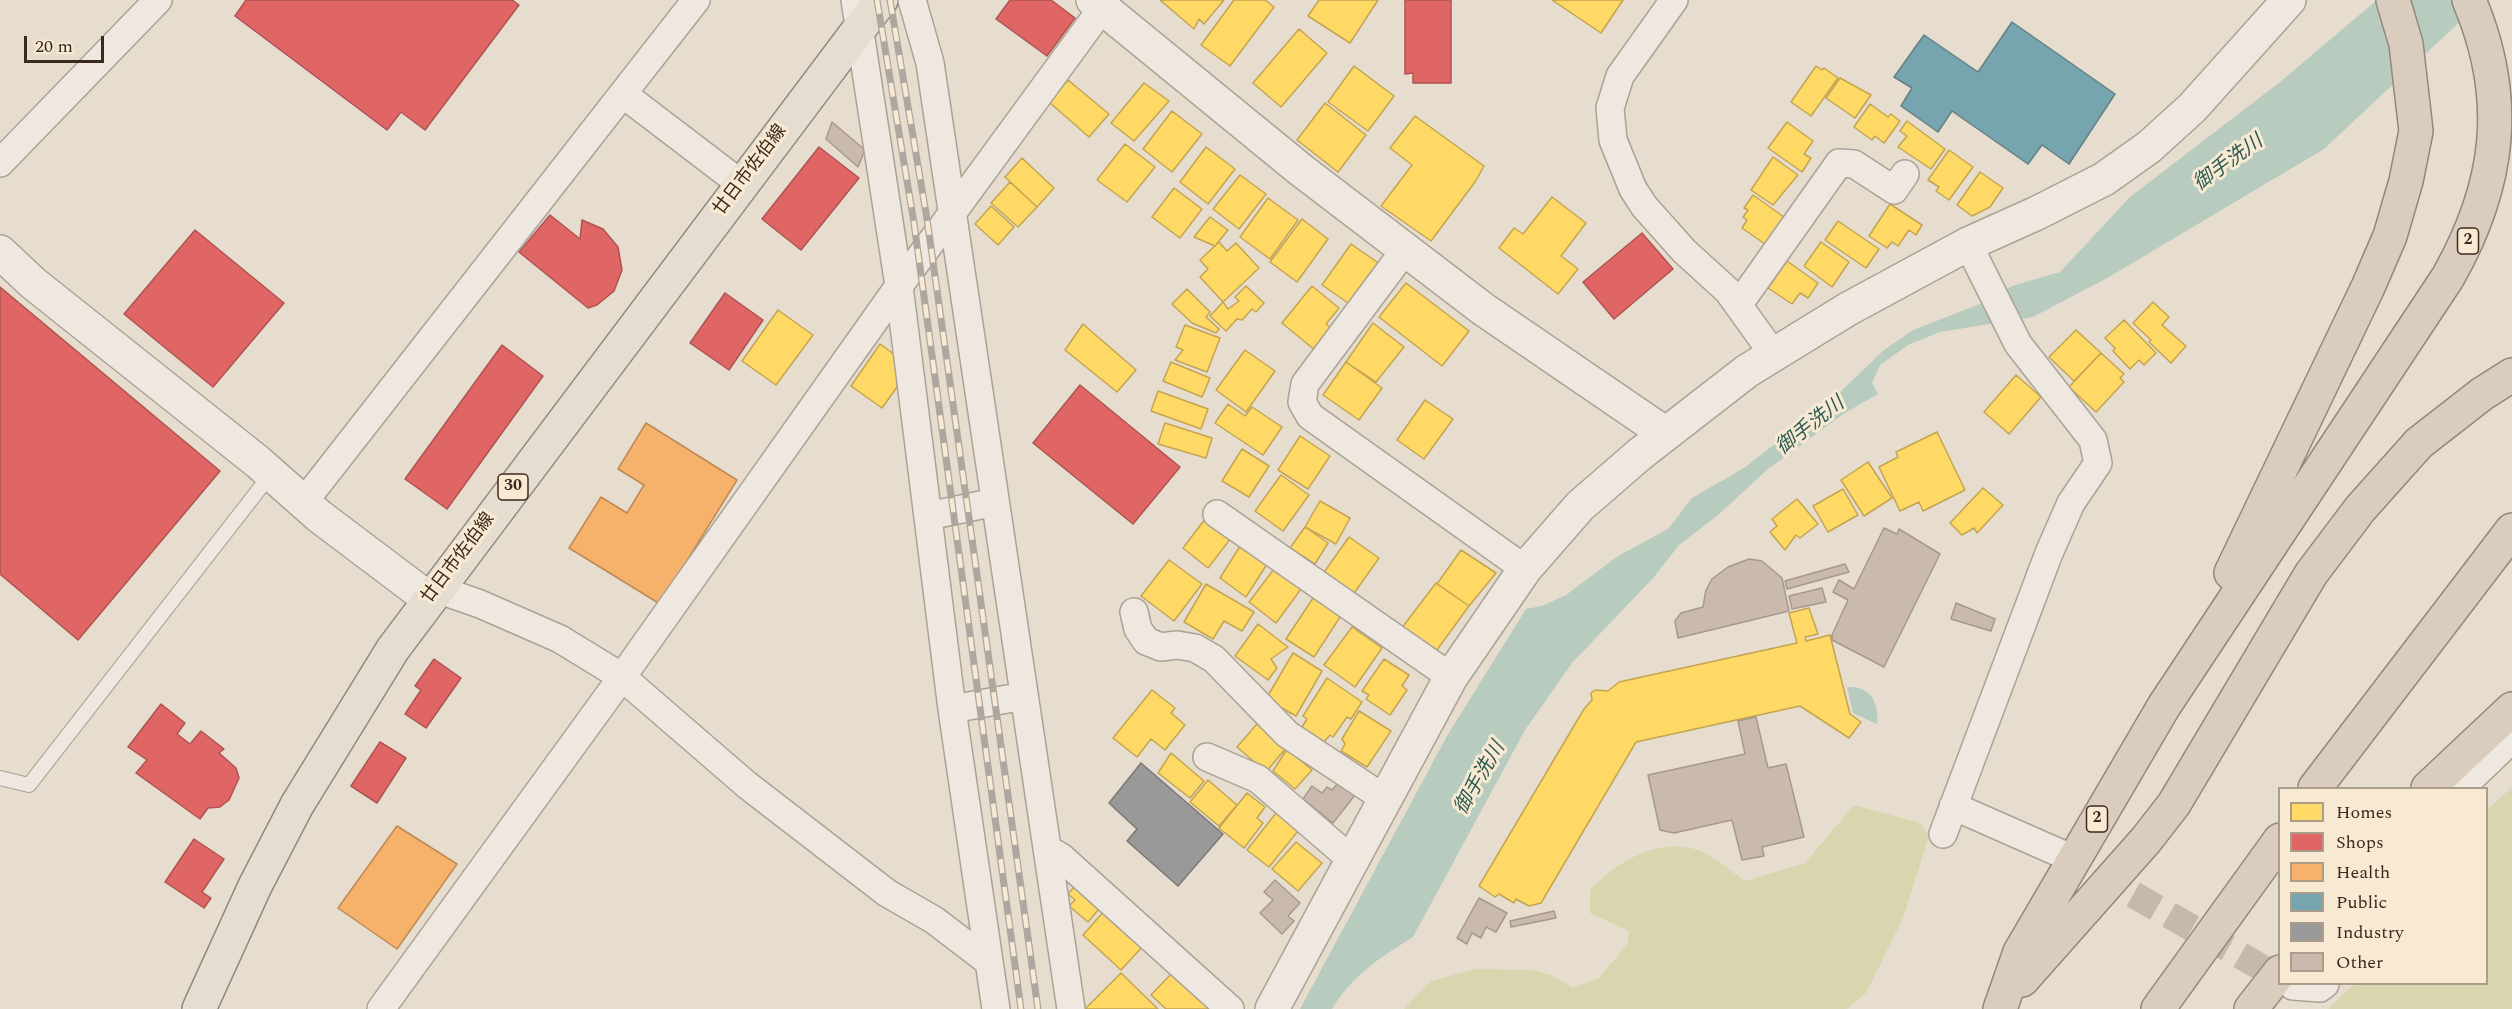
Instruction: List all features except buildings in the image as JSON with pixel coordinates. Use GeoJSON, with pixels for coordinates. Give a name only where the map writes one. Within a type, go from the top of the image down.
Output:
{"type":"FeatureCollection","features":[{"type":"Feature","properties":{"kind":"highway"},"geometry":{"type":"LineString","coordinates":[[2208,637],[2233,568],[2364,297],[2390,236],[2406,180],[2416,131],[2406,44],[2393,0]]}},
{"type":"Feature","properties":{"kind":"highway","name":"2"},"geometry":{"type":"LineString","coordinates":[[2002,1009],[2020,952],[2144,739],[2208,637],[2441,286],[2467,242],[2482,205],[2491,166],[2495,127],[2493,87],[2488,58],[2469,0]]}},
{"type":"Feature","properties":{"kind":"highway"},"geometry":{"type":"LineString","coordinates":[[2002,1009],[2035,962],[2146,840],[2174,804],[2311,574],[2360,508],[2419,443],[2482,394],[2512,375]]}},
{"type":"Feature","properties":{"kind":"highway"},"geometry":{"type":"LineString","coordinates":[[2317,787],[2512,530]]}},
{"type":"Feature","properties":{"kind":"highway"},"geometry":{"type":"LineString","coordinates":[[2406,671],[2467,603],[2512,562]]}},
{"type":"Feature","properties":{"kind":"highway"},"geometry":{"type":"LineString","coordinates":[[2430,787],[2512,709]]}},
{"type":"Feature","properties":{"kind":"highway"},"geometry":{"type":"LineString","coordinates":[[2158,1009],[2278,843]]}},
{"type":"Feature","properties":{"kind":"highway"},"geometry":{"type":"LineString","coordinates":[[2251,1009],[2279,985]]}},
{"type":"Feature","properties":{"kind":"main road","name":"廿日市佐伯線"},"geometry":{"type":"LineString","coordinates":[[200,1009],[255,886],[297,805],[343,726],[433,594],[741,184],[858,13],[881,0]]}},
{"type":"Feature","properties":{"kind":"street"},"geometry":{"type":"LineString","coordinates":[[303,503],[696,0]]}},
{"type":"Feature","properties":{"kind":"street"},"geometry":{"type":"LineString","coordinates":[[912,0],[929,55],[1071,1009]]}},
{"type":"Feature","properties":{"kind":"street"},"geometry":{"type":"LineString","coordinates":[[1674,0],[1620,76],[1610,108],[1613,140],[1633,189],[1644,206],[1677,244],[1719,282],[1739,304],[1774,355]]}},
{"type":"Feature","properties":{"kind":"street"},"geometry":{"type":"LineString","coordinates":[[1272,1009],[1451,677],[1525,568],[1580,506],[1666,434],[1747,371],[1848,309],[1972,253],[2037,213],[2104,179],[2149,147],[2192,108],[2289,0]]}},
{"type":"Feature","properties":{"kind":"street"},"geometry":{"type":"LineString","coordinates":[[381,1009],[622,676],[899,286],[1095,18],[1097,1]]}},
{"type":"Feature","properties":{"kind":"street"},"geometry":{"type":"LineString","coordinates":[[1097,1],[1300,170],[1405,250],[1483,309],[1666,434]]}},
{"type":"Feature","properties":{"kind":"street"},"geometry":{"type":"LineString","coordinates":[[0,163],[153,2]]}},
{"type":"Feature","properties":{"kind":"street"},"geometry":{"type":"LineString","coordinates":[[858,13],[899,286],[952,709],[996,1009]]}},
{"type":"Feature","properties":{"kind":"street"},"geometry":{"type":"LineString","coordinates":[[623,94],[741,184]]}},
{"type":"Feature","properties":{"kind":"street"},"geometry":{"type":"LineString","coordinates":[[1739,304],[1839,163],[1854,164],[1894,190],[1905,174]]}},
{"type":"Feature","properties":{"kind":"street"},"geometry":{"type":"LineString","coordinates":[[1405,250],[1305,384],[1302,402],[1310,416],[1525,568]]}},
{"type":"Feature","properties":{"kind":"street"},"geometry":{"type":"LineString","coordinates":[[0,252],[33,283],[271,474],[303,503],[433,594],[480,604],[561,639],[622,676],[747,785],[886,893],[934,920],[989,962]]}},
{"type":"Feature","properties":{"kind":"street"},"geometry":{"type":"LineString","coordinates":[[1942,834],[2049,553],[2071,503],[2098,463],[2092,440],[2018,344],[1972,253]]}},
{"type":"Feature","properties":{"kind":"street"},"geometry":{"type":"LineString","coordinates":[[927,516],[995,502]]}},
{"type":"Feature","properties":{"kind":"street"},"geometry":{"type":"LineString","coordinates":[[1217,513],[1451,677]]}},
{"type":"Feature","properties":{"kind":"street"},"geometry":{"type":"LineString","coordinates":[[1134,612],[1138,629],[1146,641],[1161,647],[1177,645],[1195,648],[1214,659],[1287,734],[1385,800]]}},
{"type":"Feature","properties":{"kind":"street"},"geometry":{"type":"LineString","coordinates":[[952,709],[1024,696]]}},
{"type":"Feature","properties":{"kind":"street"},"geometry":{"type":"LineString","coordinates":[[2463,787],[2512,739]]}},
{"type":"Feature","properties":{"kind":"street"},"geometry":{"type":"LineString","coordinates":[[1207,757],[1258,779],[1352,860]]}},
{"type":"Feature","properties":{"kind":"street"},"geometry":{"type":"LineString","coordinates":[[1953,806],[2062,854]]}},
{"type":"Feature","properties":{"kind":"street"},"geometry":{"type":"LineString","coordinates":[[1047,849],[1061,857],[1230,1009]]}},
{"type":"Feature","properties":{"kind":"street"},"geometry":{"type":"LineString","coordinates":[[2309,985],[2320,988],[2324,985]]}},
{"type":"Feature","properties":{"kind":"lane"},"geometry":{"type":"LineString","coordinates":[[0,778],[29,785],[271,474]]}},
{"type":"Feature","properties":{"kind":"shaded area"},"geometry":{"type":"Polygon","coordinates":[[[2512,787],[2512,1009],[2328,1009],[2353,985],[2488,985],[2488,809],[2512,787]]]}},
{"type":"Feature","properties":{"kind":"shaded area"},"geometry":{"type":"Polygon","coordinates":[[[1854,805],[1920,823],[1929,836],[1903,918],[1866,993],[1847,1009],[1404,1009],[1431,981],[1476,969],[1531,970],[1552,975],[1573,988],[1599,978],[1628,943],[1629,931],[1590,913],[1590,890],[1612,870],[1653,850],[1683,847],[1698,850],[1710,856],[1745,881],[1805,863],[1854,805]]]}},
{"type":"Feature","properties":{"kind":"water","name":"御手洗川"},"geometry":{"type":"Polygon","coordinates":[[[2377,0],[2483,0],[2324,149],[2109,277],[2033,317],[1940,332],[1908,345],[1880,365],[1872,383],[1878,394],[1845,413],[1768,469],[1718,515],[1679,545],[1654,577],[1572,663],[1525,730],[1413,937],[1358,977],[1332,1009],[1300,1009],[1447,736],[1526,609],[1542,606],[1566,595],[1618,556],[1668,529],[1692,498],[1744,468],[1835,397],[1884,350],[1913,330],[1980,304],[2012,286],[2060,272],[2130,197],[2280,82],[2377,0]]]}},
{"type":"Feature","properties":{"kind":"water"},"geometry":{"type":"Polygon","coordinates":[[[1847,687],[1855,687],[1868,692],[1877,709],[1877,724],[1853,713],[1847,687]]]}},
{"type":"Feature","properties":{"kind":"tunnel"},"geometry":{"type":"LineString","coordinates":[[2062,854],[2278,977]]}},
{"type":"Feature","properties":{"kind":"railway"},"geometry":{"type":"LineString","coordinates":[[877,0],[914,223],[1021,1009]]}},
{"type":"Feature","properties":{"kind":"railway"},"geometry":{"type":"LineString","coordinates":[[890,0],[927,219],[1038,1009]]}}]}
